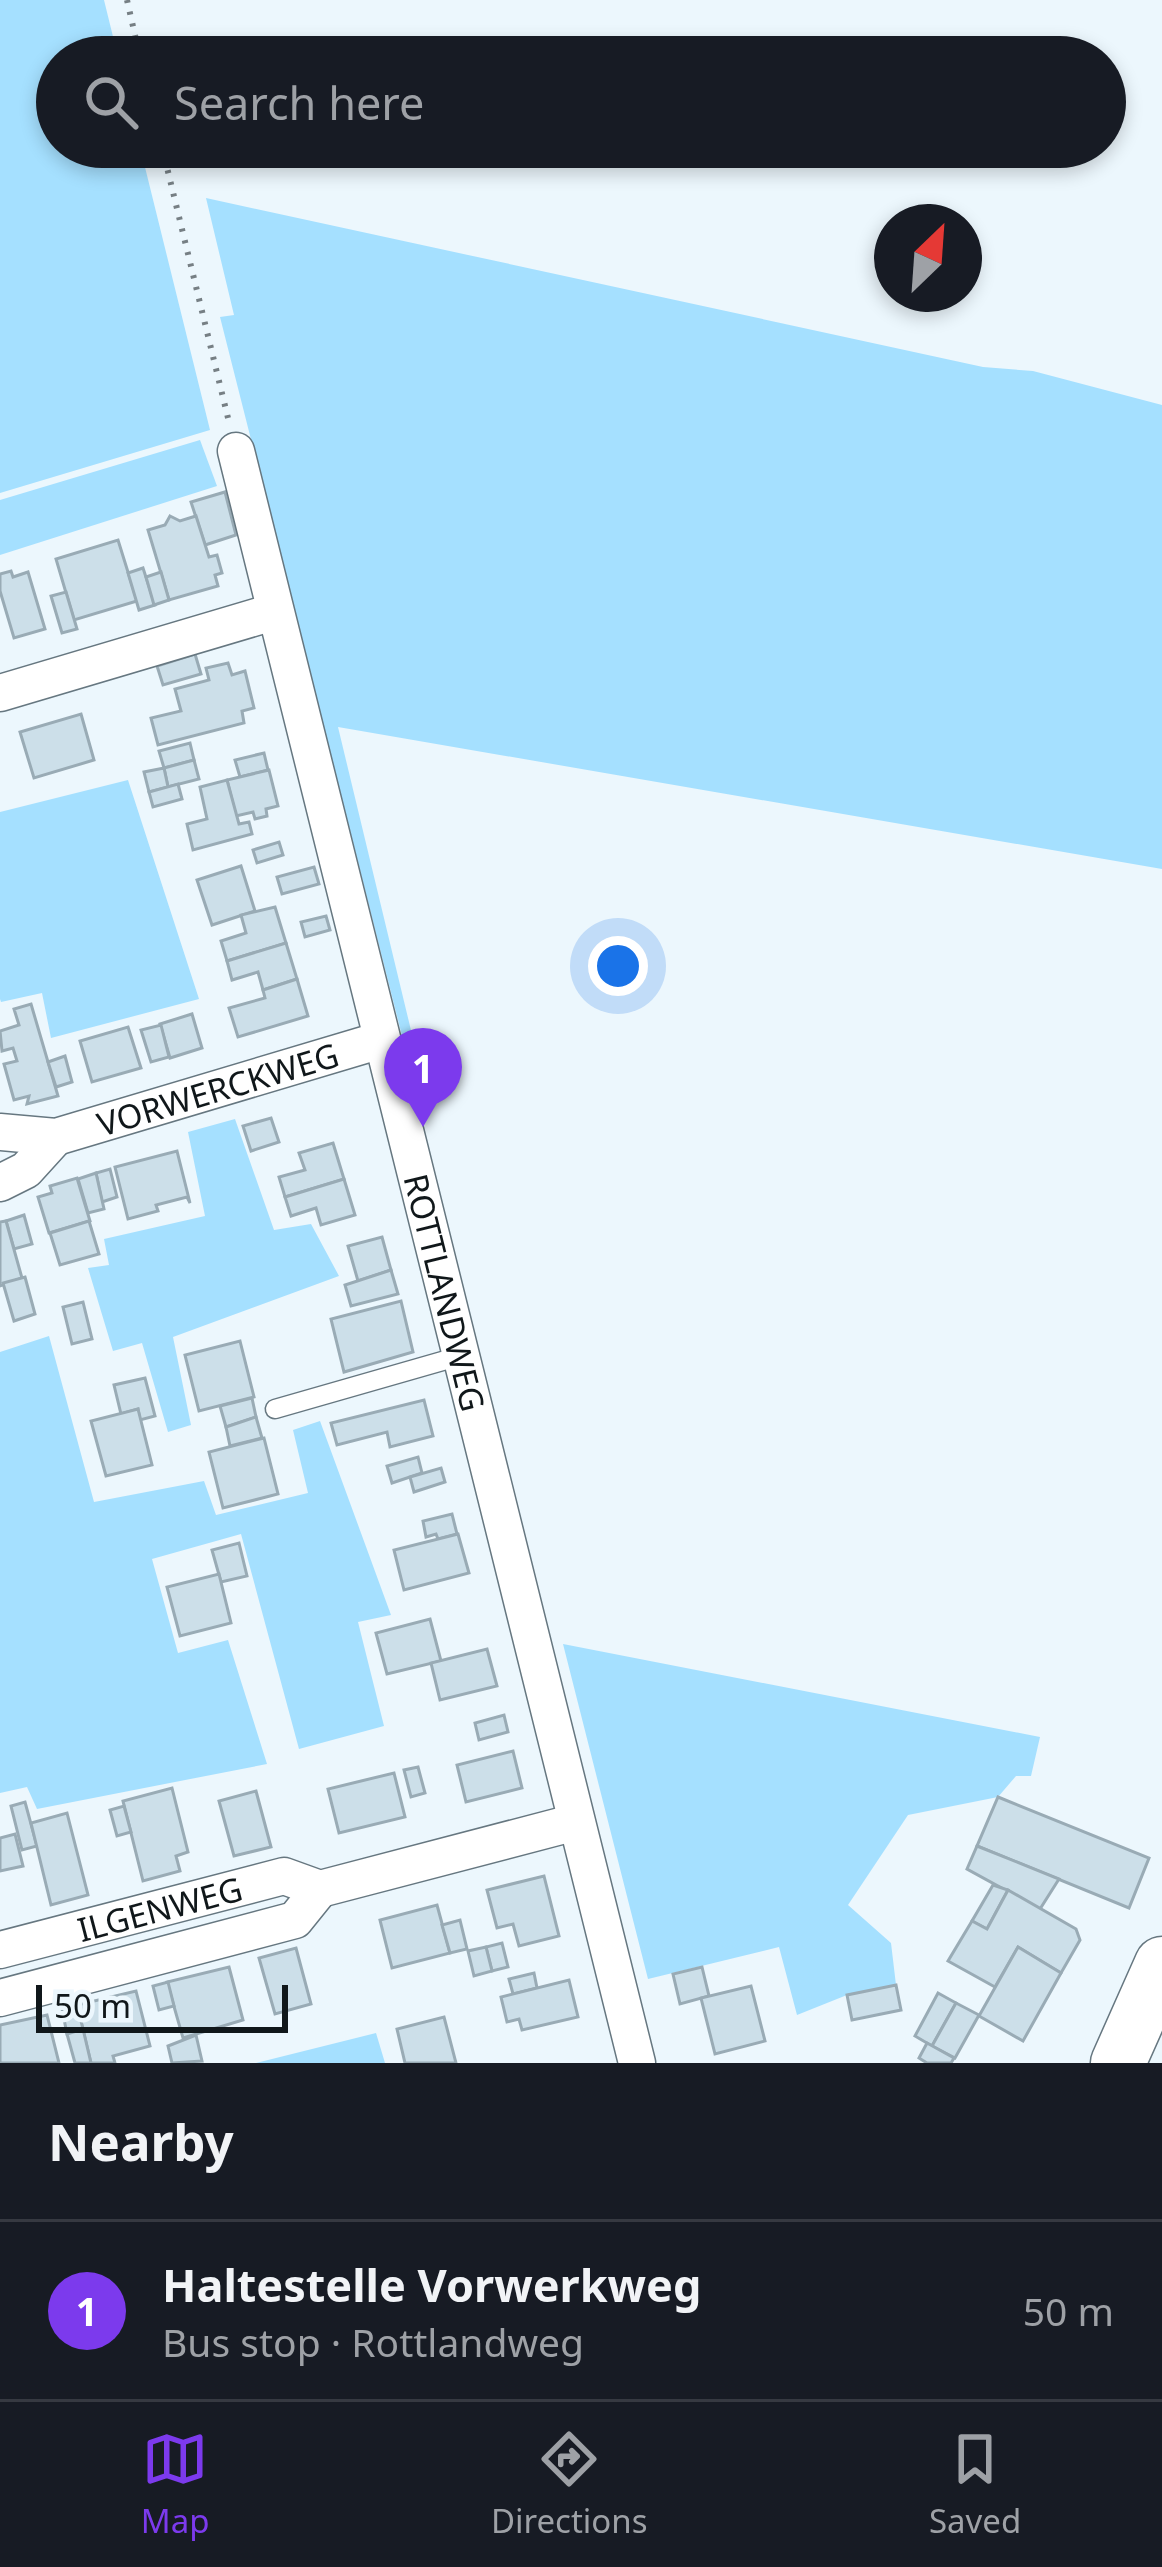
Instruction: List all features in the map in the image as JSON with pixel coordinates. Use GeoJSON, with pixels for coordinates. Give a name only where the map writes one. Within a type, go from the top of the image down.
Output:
{"type":"FeatureCollection","features":[{"type":"Feature","properties":{"kind":"street","name":"ROTTLANDWEG"},"geometry":{"type":"LineString","coordinates":[[236,451],[637,2063]]}},
{"type":"Feature","properties":{"kind":"street"},"geometry":{"type":"LineString","coordinates":[[0,693],[273,612]]}},
{"type":"Feature","properties":{"kind":"street","name":"VORWERCKWEG"},"geometry":{"type":"LineString","coordinates":[[0,1132],[56,1137],[381,1040]]}},
{"type":"Feature","properties":{"kind":"street","name":"VORWERCKWEG"},"geometry":{"type":"LineString","coordinates":[[0,1183],[26,1171],[56,1137]]}},
{"type":"Feature","properties":{"kind":"street","name":"ILGENWEG"},"geometry":{"type":"LineString","coordinates":[[0,1950],[284,1876],[320,1889],[576,1822]]}},
{"type":"Feature","properties":{"kind":"street","name":"ILGENWEG"},"geometry":{"type":"LineString","coordinates":[[0,1998],[295,1920],[320,1889]]}},
{"type":"Feature","properties":{"kind":"street"},"geometry":{"type":"LineString","coordinates":[[1118,2063],[1162,1964]]}},
{"type":"Feature","properties":{"kind":"lane"},"geometry":{"type":"LineString","coordinates":[[275,1408],[460,1356]]}},
{"type":"Feature","properties":{"kind":"path"},"geometry":{"type":"LineString","coordinates":[[127,0],[135,36]]}},
{"type":"Feature","properties":{"kind":"path"},"geometry":{"type":"LineString","coordinates":[[167,168],[236,451]]}},
{"type":"Feature","properties":{"kind":"shaded area"},"geometry":{"type":"Polygon","coordinates":[[[0,0],[104,0],[113,36],[36,36],[36,168],[145,168],[210,430],[0,493],[0,0]]]}},
{"type":"Feature","properties":{"kind":"shaded area"},"geometry":{"type":"Polygon","coordinates":[[[206,198],[983,367],[1033,371],[1162,405],[1162,869],[338,727],[428,1101],[418,1099],[220,317],[234,315],[206,198]]]}},
{"type":"Feature","properties":{"kind":"shaded area"},"geometry":{"type":"Polygon","coordinates":[[[200,440],[217,486],[0,555],[0,500],[200,440]]]}},
{"type":"Feature","properties":{"kind":"shaded area"},"geometry":{"type":"Polygon","coordinates":[[[128,780],[199,999],[51,1038],[42,993],[0,999],[0,812],[128,780]]]}},
{"type":"Feature","properties":{"kind":"shaded area"},"geometry":{"type":"Polygon","coordinates":[[[235,1119],[274,1230],[311,1224],[339,1276],[173,1337],[191,1425],[168,1432],[142,1343],[113,1351],[88,1268],[109,1265],[104,1239],[205,1216],[188,1132],[235,1119]]]}},
{"type":"Feature","properties":{"kind":"shaded area"},"geometry":{"type":"Polygon","coordinates":[[[49,1336],[94,1502],[204,1481],[216,1515],[308,1493],[293,1430],[320,1421],[391,1615],[358,1622],[384,1726],[299,1749],[241,1534],[152,1559],[178,1653],[228,1640],[267,1764],[37,1809],[27,1787],[0,1793],[0,1352],[49,1336]]]}},
{"type":"Feature","properties":{"kind":"shaded area"},"geometry":{"type":"Polygon","coordinates":[[[563,1644],[1040,1737],[1031,1776],[1016,1776],[998,1797],[908,1815],[848,1905],[891,1943],[896,1985],[847,1995],[797,2015],[779,1947],[648,1979],[563,1644]]]}},
{"type":"Feature","properties":{"kind":"shaded area"},"geometry":{"type":"Polygon","coordinates":[[[376,2033],[385,2063],[256,2063],[376,2033]]]}},
{"type":"Feature","properties":{"kind":"building"},"geometry":{"type":"Polygon","coordinates":[[[225,492],[236,535],[205,545],[191,502],[225,492]]]}},
{"type":"Feature","properties":{"kind":"building"},"geometry":{"type":"Polygon","coordinates":[[[170,516],[180,521],[196,516],[209,557],[217,555],[222,573],[215,575],[218,586],[169,600],[148,530],[165,525],[170,516]]]}},
{"type":"Feature","properties":{"kind":"building"},"geometry":{"type":"Polygon","coordinates":[[[118,540],[137,601],[74,620],[56,559],[118,540]]]}},
{"type":"Feature","properties":{"kind":"building"},"geometry":{"type":"Polygon","coordinates":[[[143,568],[155,605],[139,610],[128,573],[143,568]]]}},
{"type":"Feature","properties":{"kind":"building"},"geometry":{"type":"Polygon","coordinates":[[[11,571],[13,577],[28,572],[45,629],[14,638],[0,591],[0,574],[11,571]]]}},
{"type":"Feature","properties":{"kind":"building"},"geometry":{"type":"Polygon","coordinates":[[[161,572],[169,600],[154,605],[146,577],[161,572]]]}},
{"type":"Feature","properties":{"kind":"building"},"geometry":{"type":"Polygon","coordinates":[[[66,592],[77,629],[62,633],[51,596],[66,592]]]}},
{"type":"Feature","properties":{"kind":"building"},"geometry":{"type":"Polygon","coordinates":[[[195,654],[201,674],[163,685],[157,666],[195,654]]]}},
{"type":"Feature","properties":{"kind":"building"},"geometry":{"type":"Polygon","coordinates":[[[228,663],[232,675],[245,671],[254,708],[242,711],[244,723],[158,745],[151,718],[181,711],[175,689],[209,680],[206,668],[228,663]]]}},
{"type":"Feature","properties":{"kind":"building"},"geometry":{"type":"Polygon","coordinates":[[[81,714],[94,760],[34,778],[20,732],[81,714]]]}},
{"type":"Feature","properties":{"kind":"building"},"geometry":{"type":"Polygon","coordinates":[[[190,743],[194,760],[164,768],[159,751],[190,743]]]}},
{"type":"Feature","properties":{"kind":"building"},"geometry":{"type":"Polygon","coordinates":[[[264,753],[268,770],[240,777],[235,760],[264,753]]]}},
{"type":"Feature","properties":{"kind":"building"},"geometry":{"type":"Polygon","coordinates":[[[194,760],[199,779],[168,787],[164,768],[194,760]]]}},
{"type":"Feature","properties":{"kind":"building"},"geometry":{"type":"Polygon","coordinates":[[[164,768],[168,787],[149,792],[144,772],[164,768]]]}},
{"type":"Feature","properties":{"kind":"building"},"geometry":{"type":"Polygon","coordinates":[[[269,770],[278,806],[255,819],[253,812],[236,816],[227,780],[269,770]]]}},
{"type":"Feature","properties":{"kind":"building"},"geometry":{"type":"Polygon","coordinates":[[[227,780],[239,824],[249,822],[252,834],[193,850],[187,824],[207,819],[200,787],[227,780]]]}},
{"type":"Feature","properties":{"kind":"building"},"geometry":{"type":"Polygon","coordinates":[[[178,784],[182,799],[153,807],[149,792],[178,784]]]}},
{"type":"Feature","properties":{"kind":"building"},"geometry":{"type":"Polygon","coordinates":[[[279,842],[283,855],[257,863],[253,850],[279,842]]]}},
{"type":"Feature","properties":{"kind":"building"},"geometry":{"type":"Polygon","coordinates":[[[241,866],[255,911],[212,925],[197,880],[241,866]]]}},
{"type":"Feature","properties":{"kind":"building"},"geometry":{"type":"Polygon","coordinates":[[[314,867],[319,884],[282,894],[277,877],[314,867]]]}},
{"type":"Feature","properties":{"kind":"building"},"geometry":{"type":"Polygon","coordinates":[[[275,907],[286,943],[227,961],[221,941],[246,933],[241,915],[275,907]]]}},
{"type":"Feature","properties":{"kind":"building"},"geometry":{"type":"Polygon","coordinates":[[[326,916],[330,930],[305,937],[301,922],[326,916]]]}},
{"type":"Feature","properties":{"kind":"building"},"geometry":{"type":"Polygon","coordinates":[[[286,943],[297,979],[263,990],[258,972],[232,980],[227,961],[286,943]]]}},
{"type":"Feature","properties":{"kind":"building"},"geometry":{"type":"Polygon","coordinates":[[[297,979],[308,1016],[238,1037],[229,1008],[265,998],[263,990],[297,979]]]}},
{"type":"Feature","properties":{"kind":"building"},"geometry":{"type":"Polygon","coordinates":[[[31,1004],[58,1096],[27,1104],[29,1096],[14,1100],[4,1064],[17,1061],[13,1048],[2,1051],[0,1031],[19,1025],[14,1009],[31,1004]]]}},
{"type":"Feature","properties":{"kind":"building"},"geometry":{"type":"Polygon","coordinates":[[[192,1014],[202,1048],[170,1058],[160,1024],[192,1014]]]}},
{"type":"Feature","properties":{"kind":"building"},"geometry":{"type":"Polygon","coordinates":[[[161,1025],[169,1057],[151,1062],[141,1030],[161,1025]]]}},
{"type":"Feature","properties":{"kind":"building"},"geometry":{"type":"Polygon","coordinates":[[[128,1027],[141,1068],[92,1082],[80,1041],[128,1027]]]}},
{"type":"Feature","properties":{"kind":"building"},"geometry":{"type":"Polygon","coordinates":[[[65,1056],[72,1082],[56,1087],[48,1062],[65,1056]]]}},
{"type":"Feature","properties":{"kind":"building"},"geometry":{"type":"Polygon","coordinates":[[[271,1118],[279,1142],[251,1151],[243,1126],[271,1118]]]}},
{"type":"Feature","properties":{"kind":"building"},"geometry":{"type":"Polygon","coordinates":[[[333,1143],[344,1179],[285,1197],[279,1177],[305,1170],[299,1153],[333,1143]]]}},
{"type":"Feature","properties":{"kind":"building"},"geometry":{"type":"Polygon","coordinates":[[[177,1151],[190,1203],[187,1197],[156,1205],[158,1211],[128,1219],[115,1167],[177,1151]]]}},
{"type":"Feature","properties":{"kind":"building"},"geometry":{"type":"Polygon","coordinates":[[[110,1169],[117,1197],[102,1202],[96,1173],[110,1169]]]}},
{"type":"Feature","properties":{"kind":"building"},"geometry":{"type":"Polygon","coordinates":[[[96,1173],[104,1209],[88,1213],[78,1179],[96,1173]]]}},
{"type":"Feature","properties":{"kind":"building"},"geometry":{"type":"Polygon","coordinates":[[[77,1178],[90,1221],[49,1233],[38,1197],[52,1193],[50,1186],[77,1178]]]}},
{"type":"Feature","properties":{"kind":"building"},"geometry":{"type":"Polygon","coordinates":[[[344,1179],[355,1215],[321,1225],[316,1208],[291,1216],[285,1197],[344,1179]]]}},
{"type":"Feature","properties":{"kind":"building"},"geometry":{"type":"Polygon","coordinates":[[[24,1215],[32,1244],[14,1249],[6,1221],[24,1215]]]}},
{"type":"Feature","properties":{"kind":"building"},"geometry":{"type":"Polygon","coordinates":[[[6,1221],[22,1278],[0,1286],[0,1222],[6,1221]]]}},
{"type":"Feature","properties":{"kind":"building"},"geometry":{"type":"Polygon","coordinates":[[[89,1221],[99,1254],[60,1265],[50,1233],[89,1221]]]}},
{"type":"Feature","properties":{"kind":"building"},"geometry":{"type":"Polygon","coordinates":[[[382,1237],[391,1270],[358,1281],[348,1246],[382,1237]]]}},
{"type":"Feature","properties":{"kind":"building"},"geometry":{"type":"Polygon","coordinates":[[[391,1270],[398,1294],[351,1306],[345,1285],[391,1270]]]}},
{"type":"Feature","properties":{"kind":"building"},"geometry":{"type":"Polygon","coordinates":[[[25,1277],[35,1314],[14,1321],[3,1283],[25,1277]]]}},
{"type":"Feature","properties":{"kind":"building"},"geometry":{"type":"Polygon","coordinates":[[[401,1301],[413,1352],[344,1372],[331,1319],[401,1301]]]}},
{"type":"Feature","properties":{"kind":"building"},"geometry":{"type":"Polygon","coordinates":[[[83,1302],[92,1339],[72,1344],[63,1307],[83,1302]]]}},
{"type":"Feature","properties":{"kind":"building"},"geometry":{"type":"Polygon","coordinates":[[[240,1341],[254,1397],[199,1411],[185,1355],[240,1341]]]}},
{"type":"Feature","properties":{"kind":"building"},"geometry":{"type":"Polygon","coordinates":[[[145,1378],[155,1416],[140,1420],[138,1409],[121,1414],[114,1385],[145,1378]]]}},
{"type":"Feature","properties":{"kind":"building"},"geometry":{"type":"Polygon","coordinates":[[[252,1398],[256,1417],[226,1427],[220,1406],[252,1398]]]}},
{"type":"Feature","properties":{"kind":"building"},"geometry":{"type":"Polygon","coordinates":[[[424,1400],[433,1436],[390,1447],[387,1432],[337,1445],[331,1423],[424,1400]]]}},
{"type":"Feature","properties":{"kind":"building"},"geometry":{"type":"Polygon","coordinates":[[[138,1409],[152,1465],[106,1476],[91,1421],[138,1409]]]}},
{"type":"Feature","properties":{"kind":"building"},"geometry":{"type":"Polygon","coordinates":[[[256,1417],[262,1438],[230,1446],[226,1427],[256,1417]]]}},
{"type":"Feature","properties":{"kind":"building"},"geometry":{"type":"Polygon","coordinates":[[[264,1438],[278,1494],[223,1508],[209,1452],[264,1438]]]}},
{"type":"Feature","properties":{"kind":"building"},"geometry":{"type":"Polygon","coordinates":[[[418,1457],[422,1473],[392,1483],[387,1466],[418,1457]]]}},
{"type":"Feature","properties":{"kind":"building"},"geometry":{"type":"Polygon","coordinates":[[[441,1468],[445,1482],[414,1492],[410,1477],[441,1468]]]}},
{"type":"Feature","properties":{"kind":"building"},"geometry":{"type":"Polygon","coordinates":[[[452,1514],[457,1534],[426,1537],[423,1521],[452,1514]]]}},
{"type":"Feature","properties":{"kind":"building"},"geometry":{"type":"Polygon","coordinates":[[[458,1534],[469,1573],[404,1590],[394,1550],[458,1534]]]}},
{"type":"Feature","properties":{"kind":"building"},"geometry":{"type":"Polygon","coordinates":[[[239,1543],[247,1576],[221,1582],[212,1550],[239,1543]]]}},
{"type":"Feature","properties":{"kind":"building"},"geometry":{"type":"Polygon","coordinates":[[[219,1574],[231,1623],[180,1636],[167,1587],[219,1574]]]}},
{"type":"Feature","properties":{"kind":"building"},"geometry":{"type":"Polygon","coordinates":[[[430,1619],[441,1661],[387,1674],[376,1633],[430,1619]]]}},
{"type":"Feature","properties":{"kind":"building"},"geometry":{"type":"Polygon","coordinates":[[[487,1649],[497,1686],[440,1700],[431,1663],[487,1649]]]}},
{"type":"Feature","properties":{"kind":"building"},"geometry":{"type":"Polygon","coordinates":[[[504,1715],[508,1732],[479,1740],[475,1723],[504,1715]]]}},
{"type":"Feature","properties":{"kind":"building"},"geometry":{"type":"Polygon","coordinates":[[[513,1751],[522,1788],[466,1802],[457,1765],[513,1751]]]}},
{"type":"Feature","properties":{"kind":"building"},"geometry":{"type":"Polygon","coordinates":[[[418,1767],[425,1793],[411,1797],[404,1770],[418,1767]]]}},
{"type":"Feature","properties":{"kind":"building"},"geometry":{"type":"Polygon","coordinates":[[[394,1773],[405,1817],[339,1833],[328,1789],[394,1773]]]}},
{"type":"Feature","properties":{"kind":"building"},"geometry":{"type":"Polygon","coordinates":[[[172,1788],[188,1852],[176,1856],[180,1871],[143,1881],[123,1801],[172,1788]]]}},
{"type":"Feature","properties":{"kind":"building"},"geometry":{"type":"Polygon","coordinates":[[[256,1791],[271,1847],[234,1856],[219,1801],[256,1791]]]}},
{"type":"Feature","properties":{"kind":"building"},"geometry":{"type":"Polygon","coordinates":[[[998,1797],[1149,1858],[1129,1908],[977,1846],[998,1797]]]}},
{"type":"Feature","properties":{"kind":"building"},"geometry":{"type":"Polygon","coordinates":[[[25,1802],[37,1846],[22,1850],[11,1806],[25,1802]]]}},
{"type":"Feature","properties":{"kind":"building"},"geometry":{"type":"Polygon","coordinates":[[[124,1806],[131,1832],[117,1836],[110,1810],[124,1806]]]}},
{"type":"Feature","properties":{"kind":"building"},"geometry":{"type":"Polygon","coordinates":[[[67,1813],[88,1895],[51,1905],[31,1823],[67,1813]]]}},
{"type":"Feature","properties":{"kind":"building"},"geometry":{"type":"Polygon","coordinates":[[[15,1834],[23,1866],[0,1871],[0,1838],[15,1834]]]}},
{"type":"Feature","properties":{"kind":"building"},"geometry":{"type":"Polygon","coordinates":[[[977,1846],[1059,1879],[1040,1909],[967,1869],[977,1846]]]}},
{"type":"Feature","properties":{"kind":"building"},"geometry":{"type":"Polygon","coordinates":[[[544,1876],[559,1936],[519,1946],[513,1924],[497,1928],[487,1890],[544,1876]]]}},
{"type":"Feature","properties":{"kind":"building"},"geometry":{"type":"Polygon","coordinates":[[[993,1885],[1008,1890],[987,1929],[972,1921],[993,1885]]]}},
{"type":"Feature","properties":{"kind":"building"},"geometry":{"type":"Polygon","coordinates":[[[1008,1890],[1076,1929],[1080,1940],[1061,1973],[1018,1947],[995,1987],[948,1961],[972,1921],[987,1929],[1008,1890]]]}},
{"type":"Feature","properties":{"kind":"building"},"geometry":{"type":"Polygon","coordinates":[[[437,1905],[450,1953],[392,1968],[380,1920],[437,1905]]]}},
{"type":"Feature","properties":{"kind":"building"},"geometry":{"type":"Polygon","coordinates":[[[460,1920],[467,1949],[450,1953],[442,1925],[460,1920]]]}},
{"type":"Feature","properties":{"kind":"building"},"geometry":{"type":"Polygon","coordinates":[[[502,1943],[508,1967],[492,1971],[486,1947],[502,1943]]]}},
{"type":"Feature","properties":{"kind":"building"},"geometry":{"type":"Polygon","coordinates":[[[486,1947],[492,1971],[474,1976],[468,1951],[486,1947]]]}},
{"type":"Feature","properties":{"kind":"building"},"geometry":{"type":"Polygon","coordinates":[[[1018,1947],[1061,1973],[1023,2041],[979,2016],[1018,1947]]]}},
{"type":"Feature","properties":{"kind":"building"},"geometry":{"type":"Polygon","coordinates":[[[296,1948],[311,2004],[275,2014],[259,1958],[296,1948]]]}},
{"type":"Feature","properties":{"kind":"building"},"geometry":{"type":"Polygon","coordinates":[[[229,1967],[243,2020],[183,2038],[167,1982],[229,1967]]]}},
{"type":"Feature","properties":{"kind":"building"},"geometry":{"type":"Polygon","coordinates":[[[702,1967],[709,1996],[680,2004],[673,1974],[702,1967]]]}},
{"type":"Feature","properties":{"kind":"building"},"geometry":{"type":"Polygon","coordinates":[[[534,1973],[537,1988],[513,1994],[509,1979],[534,1973]]]}},
{"type":"Feature","properties":{"kind":"building"},"geometry":{"type":"Polygon","coordinates":[[[569,1980],[578,2017],[522,2030],[519,2019],[507,2022],[501,1997],[569,1980]]]}},
{"type":"Feature","properties":{"kind":"building"},"geometry":{"type":"Polygon","coordinates":[[[168,1982],[174,2006],[159,2010],[153,1986],[168,1982]]]}},
{"type":"Feature","properties":{"kind":"building"},"geometry":{"type":"Polygon","coordinates":[[[896,1985],[901,2010],[852,2020],[847,1995],[896,1985]]]}},
{"type":"Feature","properties":{"kind":"building"},"geometry":{"type":"Polygon","coordinates":[[[751,1986],[765,2041],[715,2054],[701,1998],[751,1986]]]}},
{"type":"Feature","properties":{"kind":"building"},"geometry":{"type":"Polygon","coordinates":[[[136,1991],[150,2046],[113,2056],[115,2063],[91,2063],[77,2005],[136,1991]]]}},
{"type":"Feature","properties":{"kind":"building"},"geometry":{"type":"Polygon","coordinates":[[[938,1993],[956,2003],[932,2046],[915,2036],[938,1993]]]}},
{"type":"Feature","properties":{"kind":"building"},"geometry":{"type":"Polygon","coordinates":[[[956,2003],[979,2015],[955,2058],[932,2046],[956,2003]]]}},
{"type":"Feature","properties":{"kind":"building"},"geometry":{"type":"Polygon","coordinates":[[[77,2005],[83,2029],[67,2034],[62,2009],[77,2005]]]}},
{"type":"Feature","properties":{"kind":"building"},"geometry":{"type":"Polygon","coordinates":[[[47,2015],[59,2063],[0,2063],[0,2025],[47,2015]]]}},
{"type":"Feature","properties":{"kind":"building"},"geometry":{"type":"Polygon","coordinates":[[[444,2017],[456,2063],[405,2063],[397,2029],[444,2017]]]}},
{"type":"Feature","properties":{"kind":"building"},"geometry":{"type":"Polygon","coordinates":[[[83,2029],[91,2063],[75,2063],[67,2034],[83,2029]]]}},
{"type":"Feature","properties":{"kind":"building"},"geometry":{"type":"Polygon","coordinates":[[[196,2035],[202,2061],[172,2063],[168,2046],[196,2035]]]}},
{"type":"Feature","properties":{"kind":"building"},"geometry":{"type":"Polygon","coordinates":[[[927,2043],[954,2058],[951,2063],[927,2063],[919,2058],[927,2043]]]}},
{"type":"Feature","properties":{"kind":"place","name":"Haltestelle Vorwerkweg"},"geometry":{"type":"Point","coordinates":[423,1127]}}]}
